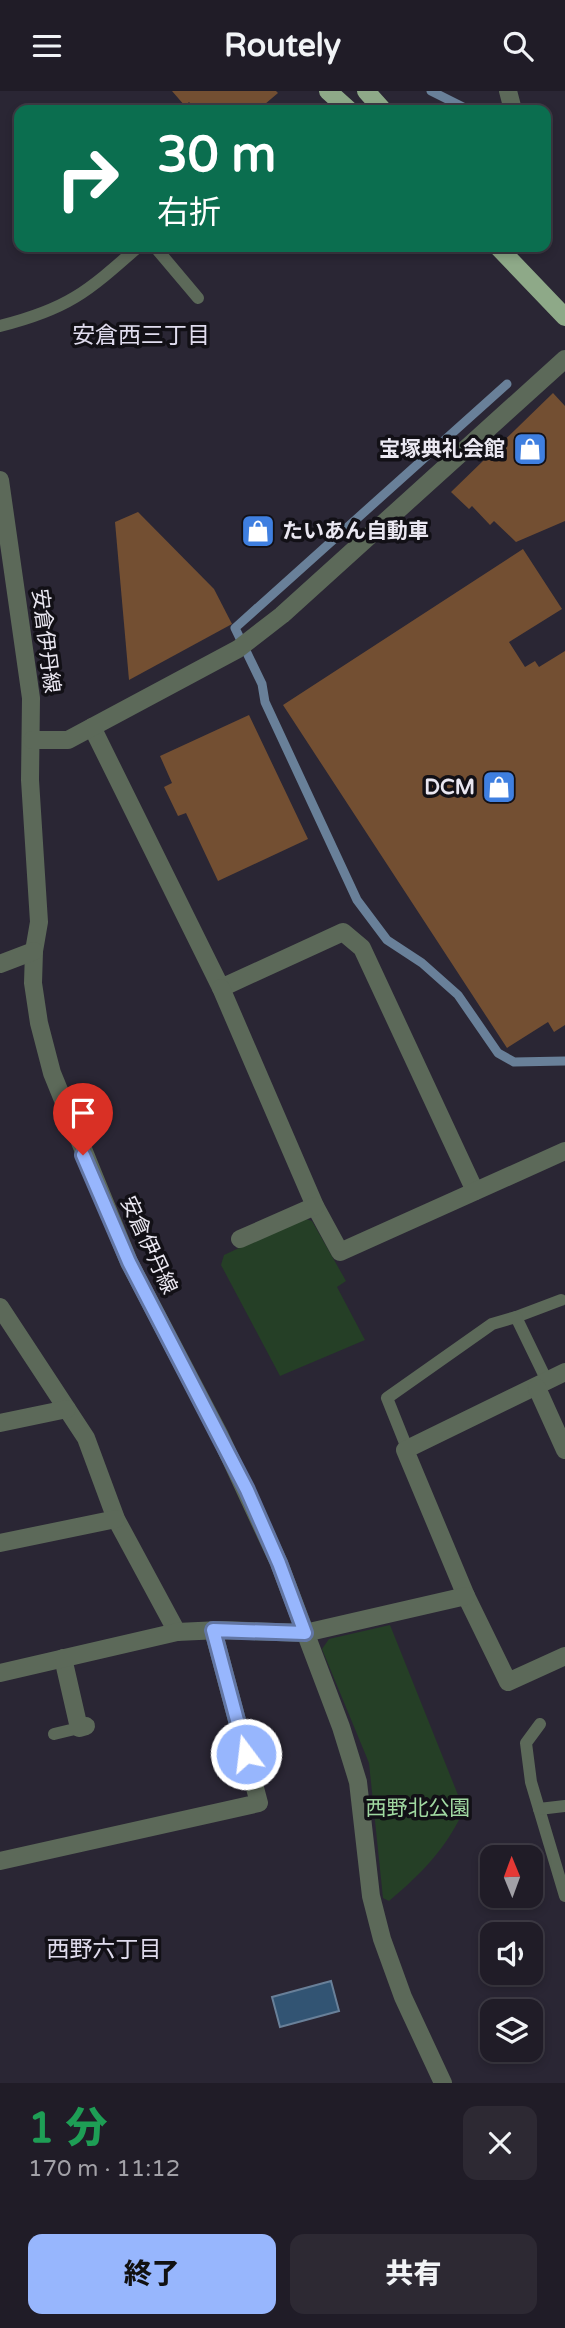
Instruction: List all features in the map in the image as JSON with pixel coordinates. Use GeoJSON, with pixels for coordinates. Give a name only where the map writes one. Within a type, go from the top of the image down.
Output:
{"type":"FeatureCollection","features":[{"type":"Feature","properties":{"kind":"main road"},"geometry":{"type":"LineString","coordinates":[[328,91],[343,105]]}},
{"type":"Feature","properties":{"kind":"main road"},"geometry":{"type":"LineString","coordinates":[[366,91],[379,105]]}},
{"type":"Feature","properties":{"kind":"main road"},"geometry":{"type":"LineString","coordinates":[[505,252],[565,317]]}},
{"type":"Feature","properties":{"kind":"street"},"geometry":{"type":"LineString","coordinates":[[32,740],[68,740],[238,649],[282,615],[565,359]]}},
{"type":"Feature","properties":{"kind":"street","name":"安倉伊丹線"},"geometry":{"type":"LineString","coordinates":[[0,480],[31,698],[30,780],[39,922],[34,951],[33,983],[39,1023],[52,1073],[129,1262],[247,1490],[279,1563],[341,1727],[358,1783],[371,1896],[382,1939],[403,1997],[443,2083]]}},
{"type":"Feature","properties":{"kind":"street"},"geometry":{"type":"LineString","coordinates":[[92,727],[221,988],[315,1206],[340,1252],[565,1151]]}},
{"type":"Feature","properties":{"kind":"street"},"geometry":{"type":"LineString","coordinates":[[221,988],[343,932],[362,947],[475,1191]]}},
{"type":"Feature","properties":{"kind":"street"},"geometry":{"type":"LineString","coordinates":[[0,964],[34,951]]}},
{"type":"Feature","properties":{"kind":"street"},"geometry":{"type":"LineString","coordinates":[[240,1239],[315,1206]]}},
{"type":"Feature","properties":{"kind":"street"},"geometry":{"type":"LineString","coordinates":[[0,1307],[86,1438],[116,1519],[177,1632]]}},
{"type":"Feature","properties":{"kind":"street"},"geometry":{"type":"LineString","coordinates":[[565,1372],[405,1450],[466,1596],[508,1682],[565,1656]]}},
{"type":"Feature","properties":{"kind":"street"},"geometry":{"type":"LineString","coordinates":[[542,1385],[565,1450]]}},
{"type":"Feature","properties":{"kind":"street"},"geometry":{"type":"LineString","coordinates":[[0,1423],[67,1409]]}},
{"type":"Feature","properties":{"kind":"street"},"geometry":{"type":"LineString","coordinates":[[0,1543],[116,1519]]}},
{"type":"Feature","properties":{"kind":"street"},"geometry":{"type":"LineString","coordinates":[[0,1672],[177,1632],[213,1630],[305,1633],[466,1596]]}},
{"type":"Feature","properties":{"kind":"street"},"geometry":{"type":"LineString","coordinates":[[0,1860],[258,1804],[213,1630]]}},
{"type":"Feature","properties":{"kind":"street"},"geometry":{"type":"LineString","coordinates":[[63,1658],[83,1727]]}},
{"type":"Feature","properties":{"kind":"lane"},"geometry":{"type":"LineString","coordinates":[[0,326],[66,305],[96,285],[132,252]]}},
{"type":"Feature","properties":{"kind":"lane"},"geometry":{"type":"LineString","coordinates":[[159,252],[198,298]]}},
{"type":"Feature","properties":{"kind":"lane"},"geometry":{"type":"LineString","coordinates":[[407,1448],[387,1398],[492,1324],[561,1300]]}},
{"type":"Feature","properties":{"kind":"lane"},"geometry":{"type":"LineString","coordinates":[[516,1317],[542,1385]]}},
{"type":"Feature","properties":{"kind":"lane"},"geometry":{"type":"LineString","coordinates":[[540,1724],[526,1743],[531,1782],[565,1896]]}},
{"type":"Feature","properties":{"kind":"lane"},"geometry":{"type":"LineString","coordinates":[[54,1734],[83,1727]]}},
{"type":"Feature","properties":{"kind":"lane"},"geometry":{"type":"LineString","coordinates":[[539,1809],[565,1806]]}},
{"type":"Feature","properties":{"kind":"green space"},"geometry":{"type":"Polygon","coordinates":[[[303,1218],[312,1221],[346,1281],[337,1287],[365,1340],[280,1376],[221,1265],[224,1255],[303,1218]]]}},
{"type":"Feature","properties":{"kind":"green space","name":"西野北公園"},"geometry":{"type":"Polygon","coordinates":[[[390,1625],[464,1810],[432,1860],[389,1901],[383,1898],[369,1763],[322,1649],[329,1639],[390,1625]]]}},
{"type":"Feature","properties":{"kind":"water"},"geometry":{"type":"Polygon","coordinates":[[[331,1981],[339,2011],[280,2027],[272,1997],[331,1981]]]}},
{"type":"Feature","properties":{"kind":"building"},"geometry":{"type":"Polygon","coordinates":[[[172,91],[278,93],[264,105],[192,105],[189,102],[184,105],[172,91]]]}},
{"type":"Feature","properties":{"kind":"building","name":"宝塚典礼会館"},"geometry":{"type":"Polygon","coordinates":[[[553,393],[565,406],[565,521],[516,542],[494,521],[490,525],[472,506],[469,509],[451,492],[553,393]]]}},
{"type":"Feature","properties":{"kind":"building"},"geometry":{"type":"Polygon","coordinates":[[[138,512],[214,589],[232,624],[129,680],[115,522],[138,512]]]}},
{"type":"Feature","properties":{"kind":"building"},"geometry":{"type":"Polygon","coordinates":[[[523,549],[562,609],[509,642],[525,667],[535,661],[539,667],[565,651],[565,1025],[554,1032],[548,1022],[507,1048],[283,705],[523,549]]]}},
{"type":"Feature","properties":{"kind":"building"},"geometry":{"type":"Polygon","coordinates":[[[249,715],[308,839],[218,881],[186,813],[178,816],[164,787],[172,783],[160,756],[249,715]]]}},
{"type":"Feature","properties":{"kind":"waterway"},"geometry":{"type":"LineString","coordinates":[[431,91],[459,105]]}},
{"type":"Feature","properties":{"kind":"waterway"},"geometry":{"type":"LineString","coordinates":[[507,384],[235,628],[262,684],[265,702],[357,900],[387,940],[422,963],[458,995],[498,1053],[514,1062],[565,1061]]}},
{"type":"Feature","properties":{"kind":"place","name":"宝塚典礼会館"},"geometry":{"type":"Point","coordinates":[530,449]}},
{"type":"Feature","properties":{"kind":"place","name":"たいあん自動車"},"geometry":{"type":"Point","coordinates":[258,531]}},
{"type":"Feature","properties":{"kind":"place","name":"DCM"},"geometry":{"type":"Point","coordinates":[499,787]}},
{"type":"Feature","properties":{"kind":"district","name":"安倉西三丁目"},"geometry":{"type":"Point","coordinates":[141,335]}},
{"type":"Feature","properties":{"kind":"district","name":"西野六丁目"},"geometry":{"type":"Point","coordinates":[104,1949]}},
{"type":"Feature","properties":{"kind":"route"},"geometry":{"type":"LineString","coordinates":[[83,1155],[129,1262],[247,1490],[279,1563],[305,1633],[213,1630],[246,1754]]}}]}
